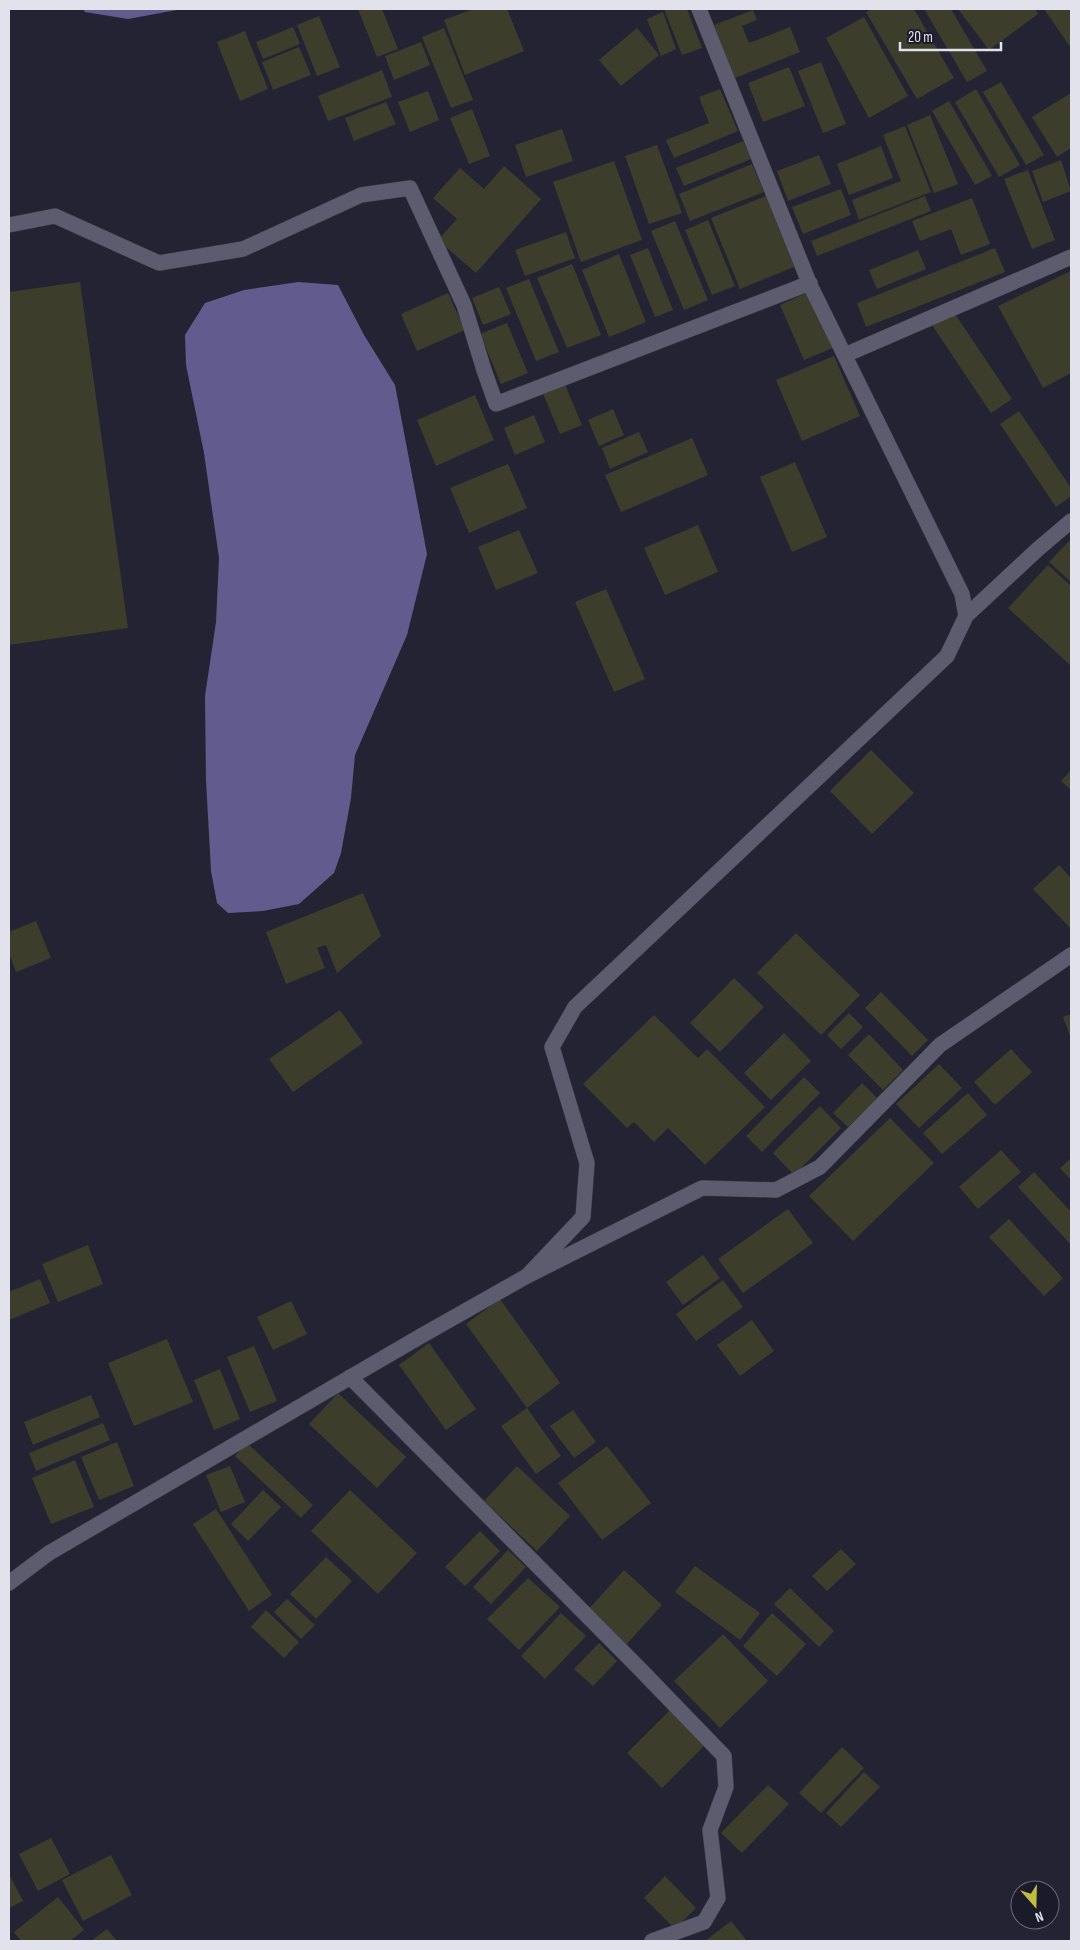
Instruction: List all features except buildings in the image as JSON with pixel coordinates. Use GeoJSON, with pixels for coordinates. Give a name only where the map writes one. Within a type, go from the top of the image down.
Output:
{"type":"FeatureCollection","features":[{"type":"Feature","properties":{"kind":"street"},"geometry":{"type":"LineString","coordinates":[[699,9],[810,283],[962,594],[966,616]]}},
{"type":"Feature","properties":{"kind":"street"},"geometry":{"type":"LineString","coordinates":[[9,225],[55,216],[159,263],[243,249],[361,195],[410,188],[464,305],[496,404],[810,283]]}},
{"type":"Feature","properties":{"kind":"street"},"geometry":{"type":"LineString","coordinates":[[845,355],[1071,258]]}},
{"type":"Feature","properties":{"kind":"street"},"geometry":{"type":"LineString","coordinates":[[527,1276],[584,1217],[587,1163],[552,1047],[575,1008],[947,656],[966,616],[1071,521]]}},
{"type":"Feature","properties":{"kind":"street"},"geometry":{"type":"LineString","coordinates":[[9,1583],[49,1553],[527,1276],[702,1188],[776,1190],[820,1167],[940,1045],[1071,955]]}},
{"type":"Feature","properties":{"kind":"street"},"geometry":{"type":"LineString","coordinates":[[350,1377],[724,1756],[726,1786],[710,1830],[718,1898],[704,1922],[652,1941]]}},
{"type":"Feature","properties":{"kind":"shaded area"},"geometry":{"type":"Polygon","coordinates":[[[83,9],[182,9],[128,19],[85,12],[83,9]]]}},
{"type":"Feature","properties":{"kind":"shaded area"},"geometry":{"type":"Polygon","coordinates":[[[298,282],[338,285],[364,335],[395,385],[427,554],[407,635],[355,755],[351,798],[341,853],[334,873],[299,904],[263,911],[228,913],[217,903],[211,871],[206,780],[205,696],[216,622],[219,558],[204,453],[186,365],[185,335],[205,303],[244,290],[298,282]]]}}]}
